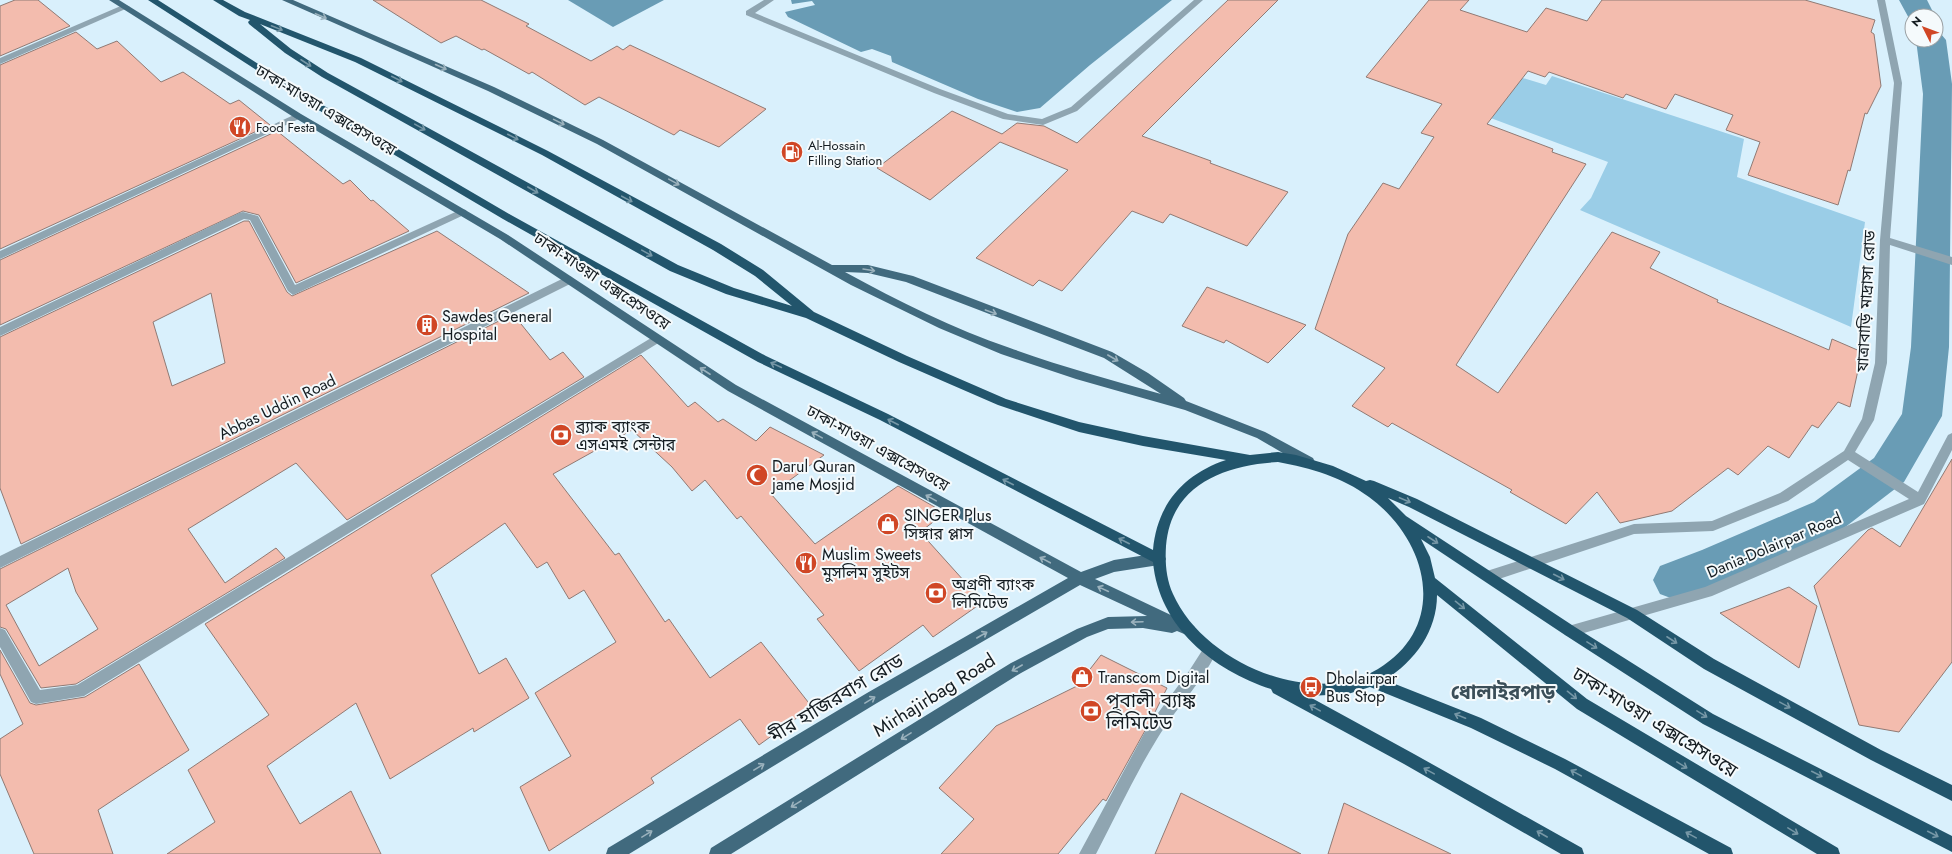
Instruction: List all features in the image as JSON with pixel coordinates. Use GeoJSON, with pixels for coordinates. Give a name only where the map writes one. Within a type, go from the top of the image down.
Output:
{"type":"FeatureCollection","features":[{"type":"Feature","properties":{"kind":"highway"},"geometry":{"type":"LineString","coordinates":[[152,0],[325,110],[507,217],[762,359],[884,417],[1159,559]]}},
{"type":"Feature","properties":{"kind":"highway"},"geometry":{"type":"LineString","coordinates":[[217,0],[242,14],[358,60],[545,153],[717,247],[759,273],[810,315]]}},
{"type":"Feature","properties":{"kind":"highway"},"geometry":{"type":"LineString","coordinates":[[242,14],[288,51],[325,75],[674,268],[730,291],[810,315],[903,359],[1002,402],[1079,427],[1144,441],[1248,459]]}},
{"type":"Feature","properties":{"kind":"highway"},"geometry":{"type":"LineString","coordinates":[[1400,518],[1419,548],[1429,581],[1429,607],[1423,631],[1408,653],[1388,671],[1349,687],[1301,689],[1252,677],[1210,651],[1189,630],[1176,613],[1166,594],[1159,559],[1160,536],[1166,515],[1178,497],[1192,482],[1211,470],[1248,459],[1278,457],[1308,462],[1343,474],[1413,503],[1632,614],[1709,664],[1876,755],[1952,793]]}},
{"type":"Feature","properties":{"kind":"highway"},"geometry":{"type":"LineString","coordinates":[[1343,474],[1374,493],[1400,518],[1490,576],[1570,631],[1708,718],[1952,844]]}},
{"type":"Feature","properties":{"kind":"highway","name":"ঢাকা-মাওয়া এক্সপ্রেসওয়ে"},"geometry":{"type":"LineString","coordinates":[[1429,581],[1582,704],[1832,854]]}},
{"type":"Feature","properties":{"kind":"highway"},"geometry":{"type":"LineString","coordinates":[[1261,679],[1416,763],[1576,854]]}},
{"type":"Feature","properties":{"kind":"highway"},"geometry":{"type":"LineString","coordinates":[[1369,680],[1483,726],[1560,764],[1725,854]]}},
{"type":"Feature","properties":{"kind":"main road","name":"ঢাকা-মাওয়া এক্সপ্রেসওয়ে"},"geometry":{"type":"LineString","coordinates":[[113,0],[298,116],[504,237],[732,388],[1080,578],[1189,630]]}},
{"type":"Feature","properties":{"kind":"main road"},"geometry":{"type":"LineString","coordinates":[[286,0],[491,89],[594,139],[830,268],[943,325],[1005,351],[1080,376],[1188,406],[1261,435],[1308,462]]}},
{"type":"Feature","properties":{"kind":"main road"},"geometry":{"type":"LineString","coordinates":[[830,268],[868,269],[909,279],[1108,355],[1144,376],[1188,406]]}},
{"type":"Feature","properties":{"kind":"main road","name":"মীর হাজিরবাগ রোড"},"geometry":{"type":"LineString","coordinates":[[614,854],[872,698],[1080,578],[1114,566],[1159,559]]}},
{"type":"Feature","properties":{"kind":"main road","name":"Mirhajirbag Road"},"geometry":{"type":"LineString","coordinates":[[717,854],[1016,668],[1082,633],[1108,623],[1143,622],[1189,630]]}},
{"type":"Feature","properties":{"kind":"street"},"geometry":{"type":"LineString","coordinates":[[770,0],[749,13],[937,91],[1006,117],[1043,122],[1074,109],[1199,0]]}},
{"type":"Feature","properties":{"kind":"street","name":"যাত্রাবাড়ি মাদ্রাসা রোড"},"geometry":{"type":"LineString","coordinates":[[1490,576],[1634,529],[1713,526],[1784,497],[1848,454],[1868,420],[1881,363],[1885,240],[1898,83],[1881,0]]}},
{"type":"Feature","properties":{"kind":"street"},"geometry":{"type":"LineString","coordinates":[[0,61],[126,7]]}},
{"type":"Feature","properties":{"kind":"street"},"geometry":{"type":"LineString","coordinates":[[0,255],[298,116]]}},
{"type":"Feature","properties":{"kind":"street"},"geometry":{"type":"LineString","coordinates":[[0,332],[242,215],[254,218],[293,291],[462,212]]}},
{"type":"Feature","properties":{"kind":"street"},"geometry":{"type":"LineString","coordinates":[[1885,240],[1952,261]]}},
{"type":"Feature","properties":{"kind":"street","name":"Abbas Uddin Road"},"geometry":{"type":"LineString","coordinates":[[0,562],[568,280]]}},
{"type":"Feature","properties":{"kind":"street"},"geometry":{"type":"LineString","coordinates":[[0,634],[36,697],[79,691],[656,339]]}},
{"type":"Feature","properties":{"kind":"street"},"geometry":{"type":"LineString","coordinates":[[1848,454],[1920,500],[1952,438]]}},
{"type":"Feature","properties":{"kind":"street","name":"Dania-Dolairpar Road"},"geometry":{"type":"LineString","coordinates":[[1570,631],[1707,592],[1920,500]]}},
{"type":"Feature","properties":{"kind":"street"},"geometry":{"type":"LineString","coordinates":[[1087,854],[1152,733],[1194,676],[1210,651]]}},
{"type":"Feature","properties":{"kind":"shaded area"},"geometry":{"type":"Polygon","coordinates":[[[568,0],[664,0],[613,27],[568,0]]]}},
{"type":"Feature","properties":{"kind":"shaded area"},"geometry":{"type":"Polygon","coordinates":[[[791,0],[1172,0],[1090,65],[1040,108],[1017,112],[978,99],[892,62],[891,56],[872,49],[861,52],[788,17],[785,12],[815,5],[812,1],[792,4],[791,0]]]}},
{"type":"Feature","properties":{"kind":"shaded area"},"geometry":{"type":"Polygon","coordinates":[[[1483,66],[1546,85],[1552,76],[1744,139],[1737,177],[1865,222],[1851,327],[1580,210],[1591,198],[1608,162],[1456,105],[1483,66]]]}},
{"type":"Feature","properties":{"kind":"building"},"geometry":{"type":"Polygon","coordinates":[[[15,0],[38,0],[70,26],[0,56],[0,6],[15,0]]]}},
{"type":"Feature","properties":{"kind":"building"},"geometry":{"type":"Polygon","coordinates":[[[373,0],[481,0],[529,24],[526,26],[591,61],[617,46],[623,50],[630,45],[766,109],[719,147],[680,130],[674,135],[599,97],[585,105],[532,72],[529,74],[484,49],[482,50],[456,36],[441,43],[373,0]]]}},
{"type":"Feature","properties":{"kind":"building"},"geometry":{"type":"Polygon","coordinates":[[[1228,0],[1278,0],[1142,136],[1211,161],[1210,163],[1288,192],[1247,246],[1170,214],[1163,223],[1132,211],[1062,291],[1039,280],[1033,286],[976,258],[1068,170],[1000,142],[930,200],[877,168],[952,111],[1002,134],[1017,123],[1044,126],[1077,143],[1228,0]]]}},
{"type":"Feature","properties":{"kind":"building"},"geometry":{"type":"Polygon","coordinates":[[[1429,0],[1469,0],[1460,10],[1527,32],[1546,8],[1587,21],[1602,0],[1805,0],[1875,20],[1871,32],[1874,34],[1881,86],[1867,114],[1865,113],[1850,171],[1848,170],[1838,205],[1748,175],[1760,142],[1726,130],[1733,115],[1675,94],[1666,109],[1626,94],[1623,98],[1549,72],[1545,77],[1528,71],[1487,124],[1553,149],[1552,152],[1586,164],[1456,365],[1498,393],[1612,232],[1660,252],[1650,268],[1718,300],[1717,302],[1829,350],[1832,339],[1862,352],[1850,407],[1838,402],[1818,428],[1812,425],[1789,458],[1768,446],[1738,475],[1728,468],[1672,511],[1620,523],[1597,492],[1566,524],[1510,492],[1512,490],[1392,423],[1388,427],[1352,406],[1385,368],[1315,329],[1348,234],[1383,183],[1399,189],[1434,137],[1421,133],[1442,104],[1366,77],[1429,0]]]}},
{"type":"Feature","properties":{"kind":"building"},"geometry":{"type":"Polygon","coordinates":[[[76,32],[97,49],[117,41],[161,82],[183,72],[230,104],[239,100],[270,125],[0,249],[0,65],[76,32]]]}},
{"type":"Feature","properties":{"kind":"building"},"geometry":{"type":"Polygon","coordinates":[[[277,131],[343,184],[350,180],[371,201],[373,200],[409,231],[296,283],[259,215],[243,211],[0,325],[0,260],[277,131]]]}},
{"type":"Feature","properties":{"kind":"building"},"geometry":{"type":"Polygon","coordinates":[[[244,221],[249,221],[287,292],[292,296],[437,231],[529,293],[21,544],[0,488],[0,337],[244,221]],[[211,293],[153,322],[172,386],[225,363],[211,293]]]}},
{"type":"Feature","properties":{"kind":"building"},"geometry":{"type":"Polygon","coordinates":[[[1207,287],[1306,325],[1268,363],[1226,340],[1224,343],[1182,326],[1207,287]]]}},
{"type":"Feature","properties":{"kind":"building"},"geometry":{"type":"Polygon","coordinates":[[[513,314],[550,360],[563,352],[584,377],[347,520],[296,463],[188,529],[225,583],[276,548],[285,558],[76,684],[41,688],[6,629],[0,627],[0,569],[513,314]],[[68,568],[6,605],[39,666],[98,629],[76,592],[68,568]]]}},
{"type":"Feature","properties":{"kind":"building"},"geometry":{"type":"Polygon","coordinates":[[[641,355],[688,407],[695,402],[718,422],[723,419],[756,441],[770,427],[824,455],[771,494],[815,544],[898,486],[945,513],[920,532],[983,602],[933,637],[923,625],[859,671],[817,619],[824,615],[741,516],[737,519],[705,480],[692,491],[672,467],[632,430],[553,474],[615,555],[619,553],[665,622],[669,619],[710,678],[761,642],[812,707],[759,745],[740,719],[651,778],[654,783],[549,851],[520,787],[571,756],[535,693],[616,642],[584,590],[569,599],[547,562],[537,568],[505,523],[431,575],[479,674],[506,658],[529,698],[474,732],[473,728],[390,779],[356,703],[267,766],[300,824],[351,791],[381,854],[167,854],[215,822],[188,770],[269,715],[205,624],[641,355]]]}},
{"type":"Feature","properties":{"kind":"building"},"geometry":{"type":"Polygon","coordinates":[[[1952,459],[1952,662],[1899,732],[1859,725],[1814,586],[1868,530],[1872,528],[1900,547],[1952,459]]]}},
{"type":"Feature","properties":{"kind":"building"},"geometry":{"type":"Polygon","coordinates":[[[1789,587],[1817,606],[1799,668],[1720,613],[1789,587]]]}},
{"type":"Feature","properties":{"kind":"building"},"geometry":{"type":"Polygon","coordinates":[[[0,650],[30,703],[36,705],[85,697],[139,664],[189,750],[98,810],[113,854],[34,854],[0,774],[0,739],[23,724],[0,674],[0,650]]]}},
{"type":"Feature","properties":{"kind":"building"},"geometry":{"type":"Polygon","coordinates":[[[1101,655],[1167,688],[1106,801],[1103,799],[1058,854],[941,854],[974,819],[939,788],[996,726],[1077,686],[1101,655]]]}},
{"type":"Feature","properties":{"kind":"building"},"geometry":{"type":"Polygon","coordinates":[[[1181,793],[1301,854],[1155,854],[1181,793]]]}},
{"type":"Feature","properties":{"kind":"building"},"geometry":{"type":"Polygon","coordinates":[[[1344,803],[1451,854],[1328,854],[1344,803]]]}},
{"type":"Feature","properties":{"kind":"waterway"},"geometry":{"type":"LineString","coordinates":[[1913,0],[1917,8]]}},
{"type":"Feature","properties":{"kind":"waterway"},"geometry":{"type":"LineString","coordinates":[[1676,580],[1718,564],[1829,515],[1889,470],[1922,416],[1930,347],[1936,170],[1938,94],[1932,48]]}},
{"type":"Feature","properties":{"kind":"place","name":"Food Festa"},"geometry":{"type":"Point","coordinates":[240,127]}},
{"type":"Feature","properties":{"kind":"place","name":"Al-Hossain Filling Station"},"geometry":{"type":"Point","coordinates":[792,152]}},
{"type":"Feature","properties":{"kind":"place","name":"Sawdes General Hospital"},"geometry":{"type":"Point","coordinates":[427,325]}},
{"type":"Feature","properties":{"kind":"place","name":"ব্র্যাক ব্যাংক এসএমই সেন্টার"},"geometry":{"type":"Point","coordinates":[561,435]}},
{"type":"Feature","properties":{"kind":"place","name":"Darul Quran jame Mosjid"},"geometry":{"type":"Point","coordinates":[757,475]}},
{"type":"Feature","properties":{"kind":"place","name":"SINGER Plus সিঙ্গার প্লাস"},"geometry":{"type":"Point","coordinates":[888,524]}},
{"type":"Feature","properties":{"kind":"place","name":"Muslim Sweets মুসলিম সুইটস"},"geometry":{"type":"Point","coordinates":[806,563]}},
{"type":"Feature","properties":{"kind":"place","name":"অগ্রণী ব্যাংক লিমিটেড"},"geometry":{"type":"Point","coordinates":[936,593]}},
{"type":"Feature","properties":{"kind":"place","name":"Transcom Digital"},"geometry":{"type":"Point","coordinates":[1082,677]}},
{"type":"Feature","properties":{"kind":"place","name":"Dholairpar Bus Stop"},"geometry":{"type":"Point","coordinates":[1311,687]}},
{"type":"Feature","properties":{"kind":"place","name":"পূবালী ব্যাঙ্ক লিমিটেড"},"geometry":{"type":"Point","coordinates":[1091,711]}},
{"type":"Feature","properties":{"kind":"district","name":"ধোলাইরপাড়"},"geometry":{"type":"Point","coordinates":[1503,692]}}]}
